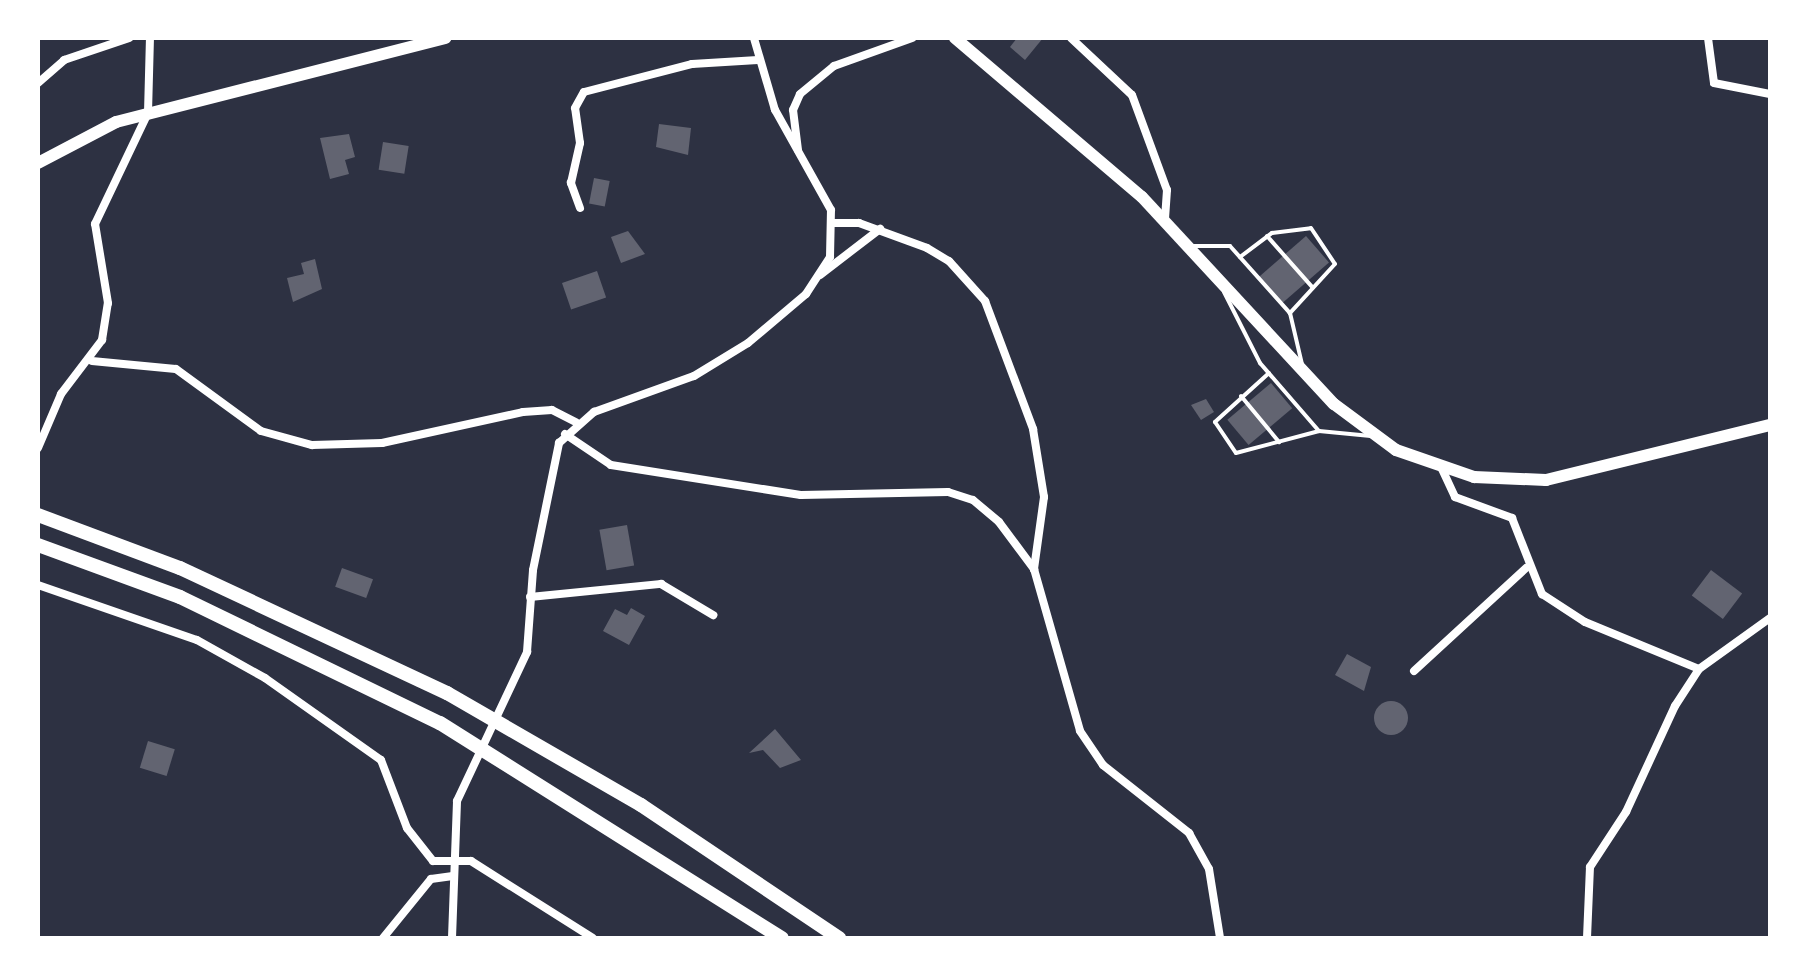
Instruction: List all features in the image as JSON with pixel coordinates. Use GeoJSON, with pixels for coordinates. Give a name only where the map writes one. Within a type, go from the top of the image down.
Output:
{"type":"FeatureCollection","features":[{"type":"Feature","properties":{"kind":"highway"},"geometry":{"type":"LineString","coordinates":[[38,515],[180,568],[447,693],[641,805],[839,938]]}},
{"type":"Feature","properties":{"kind":"highway"},"geometry":{"type":"LineString","coordinates":[[38,545],[180,597],[440,723],[782,938]]}},
{"type":"Feature","properties":{"kind":"main road"},"geometry":{"type":"LineString","coordinates":[[38,163],[81,136],[148,113],[445,38]]}},
{"type":"Feature","properties":{"kind":"main road"},"geometry":{"type":"LineString","coordinates":[[955,38],[1165,220],[1304,370],[1373,436],[1442,469],[1495,480],[1568,478],[1770,425]]}},
{"type":"Feature","properties":{"kind":"street"},"geometry":{"type":"LineString","coordinates":[[38,83],[64,60],[129,38]]}},
{"type":"Feature","properties":{"kind":"street"},"geometry":{"type":"LineString","coordinates":[[38,448],[61,394],[92,361],[108,303],[95,224],[148,113],[151,38]]}},
{"type":"Feature","properties":{"kind":"street"},"geometry":{"type":"LineString","coordinates":[[754,38],[758,60],[834,223],[819,275]]}},
{"type":"Feature","properties":{"kind":"street"},"geometry":{"type":"LineString","coordinates":[[798,150],[793,110],[800,94],[834,66],[912,38]]}},
{"type":"Feature","properties":{"kind":"street"},"geometry":{"type":"LineString","coordinates":[[1071,38],[1132,95],[1167,190],[1165,220]]}},
{"type":"Feature","properties":{"kind":"street"},"geometry":{"type":"LineString","coordinates":[[1708,38],[1714,83],[1770,94]]}},
{"type":"Feature","properties":{"kind":"street"},"geometry":{"type":"LineString","coordinates":[[580,208],[571,183],[580,143],[575,108],[584,92],[692,64],[758,60]]}},
{"type":"Feature","properties":{"kind":"street"},"geometry":{"type":"LineString","coordinates":[[834,223],[880,229],[949,261],[998,326],[1033,429],[1042,484],[1034,569]]}},
{"type":"Feature","properties":{"kind":"street"},"geometry":{"type":"LineString","coordinates":[[452,938],[457,801],[468,771],[527,652],[530,597],[554,458],[565,434],[576,422],[714,364],[781,319],[819,275],[880,229]]}},
{"type":"Feature","properties":{"kind":"street"},"geometry":{"type":"LineString","coordinates":[[92,361],[176,369],[261,431],[312,445],[382,443],[523,412],[552,410],[576,422]]}},
{"type":"Feature","properties":{"kind":"street"},"geometry":{"type":"LineString","coordinates":[[565,434],[611,465],[801,495],[948,492],[973,500],[999,522],[1034,569],[1080,731],[1103,765],[1189,833],[1209,869],[1220,938]]}},
{"type":"Feature","properties":{"kind":"street"},"geometry":{"type":"LineString","coordinates":[[1442,469],[1455,497],[1512,518],[1526,568],[1542,594],[1585,622],[1699,669]]}},
{"type":"Feature","properties":{"kind":"street"},"geometry":{"type":"LineString","coordinates":[[1414,671],[1526,568]]}},
{"type":"Feature","properties":{"kind":"street"},"geometry":{"type":"LineString","coordinates":[[530,597],[661,584],[713,615]]}},
{"type":"Feature","properties":{"kind":"street"},"geometry":{"type":"LineString","coordinates":[[38,585],[197,640],[332,720],[381,760],[418,846],[433,861],[471,861],[593,938]]}},
{"type":"Feature","properties":{"kind":"street"},"geometry":{"type":"LineString","coordinates":[[1587,938],[1590,867],[1699,669],[1770,618]]}},
{"type":"Feature","properties":{"kind":"street"},"geometry":{"type":"LineString","coordinates":[[383,938],[431,879],[453,876]]}},
{"type":"Feature","properties":{"kind":"lane"},"geometry":{"type":"LineString","coordinates":[[1240,257],[1267,236],[1311,228],[1335,256],[1313,288],[1290,313]]}},
{"type":"Feature","properties":{"kind":"lane"},"geometry":{"type":"LineString","coordinates":[[1267,236],[1313,288]]}},
{"type":"Feature","properties":{"kind":"lane"},"geometry":{"type":"LineString","coordinates":[[1191,246],[1230,246],[1290,313],[1304,370]]}},
{"type":"Feature","properties":{"kind":"lane"},"geometry":{"type":"LineString","coordinates":[[1215,271],[1269,373],[1319,431]]}},
{"type":"Feature","properties":{"kind":"lane"},"geometry":{"type":"LineString","coordinates":[[1269,373],[1215,422],[1236,453],[1319,431],[1373,436]]}},
{"type":"Feature","properties":{"kind":"lane"},"geometry":{"type":"LineString","coordinates":[[1241,396],[1279,442]]}},
{"type":"Feature","properties":{"kind":"building"},"geometry":{"type":"Polygon","coordinates":[[[1017,38],[1043,38],[1025,60],[1010,47],[1017,38]]]}},
{"type":"Feature","properties":{"kind":"building"},"geometry":{"type":"Polygon","coordinates":[[[659,124],[691,128],[688,155],[656,147],[659,124]]]}},
{"type":"Feature","properties":{"kind":"building"},"geometry":{"type":"Polygon","coordinates":[[[349,134],[355,157],[345,160],[349,174],[330,179],[320,138],[349,134]]]}},
{"type":"Feature","properties":{"kind":"building"},"geometry":{"type":"Polygon","coordinates":[[[383,142],[409,146],[404,174],[379,170],[383,142]]]}},
{"type":"Feature","properties":{"kind":"building"},"geometry":{"type":"Polygon","coordinates":[[[594,178],[610,181],[605,207],[589,204],[594,178]]]}},
{"type":"Feature","properties":{"kind":"building"},"geometry":{"type":"Polygon","coordinates":[[[628,231],[645,254],[621,263],[611,237],[628,231]]]}},
{"type":"Feature","properties":{"kind":"building"},"geometry":{"type":"Polygon","coordinates":[[[1306,236],[1329,262],[1281,304],[1258,278],[1306,236]]]}},
{"type":"Feature","properties":{"kind":"building"},"geometry":{"type":"Polygon","coordinates":[[[315,259],[322,289],[293,302],[287,278],[304,274],[301,263],[315,259]]]}},
{"type":"Feature","properties":{"kind":"building"},"geometry":{"type":"Polygon","coordinates":[[[597,271],[606,297],[571,310],[562,283],[597,271]]]}},
{"type":"Feature","properties":{"kind":"building"},"geometry":{"type":"Polygon","coordinates":[[[1271,383],[1292,408],[1249,445],[1227,420],[1271,383]]]}},
{"type":"Feature","properties":{"kind":"building"},"geometry":{"type":"Polygon","coordinates":[[[1206,399],[1214,412],[1201,420],[1191,405],[1206,399]]]}},
{"type":"Feature","properties":{"kind":"building"},"geometry":{"type":"Polygon","coordinates":[[[627,525],[634,565],[607,570],[599,530],[627,525]]]}},
{"type":"Feature","properties":{"kind":"building"},"geometry":{"type":"Polygon","coordinates":[[[342,568],[373,579],[366,598],[335,587],[342,568]]]}},
{"type":"Feature","properties":{"kind":"building"},"geometry":{"type":"Polygon","coordinates":[[[1711,570],[1742,593],[1723,619],[1692,596],[1711,570]]]}},
{"type":"Feature","properties":{"kind":"building"},"geometry":{"type":"Polygon","coordinates":[[[631,608],[645,616],[629,645],[603,631],[615,609],[627,615],[631,608]]]}},
{"type":"Feature","properties":{"kind":"building"},"geometry":{"type":"Polygon","coordinates":[[[1347,654],[1371,667],[1364,691],[1335,675],[1347,654]]]}},
{"type":"Feature","properties":{"kind":"building"},"geometry":{"type":"Polygon","coordinates":[[[1391,701],[1403,706],[1408,718],[1403,730],[1391,735],[1379,730],[1374,718],[1379,706],[1391,701]]]}},
{"type":"Feature","properties":{"kind":"building"},"geometry":{"type":"Polygon","coordinates":[[[775,729],[801,760],[780,768],[763,750],[749,753],[775,729]]]}},
{"type":"Feature","properties":{"kind":"building"},"geometry":{"type":"Polygon","coordinates":[[[148,741],[175,749],[167,776],[140,768],[148,741]]]}}]}
